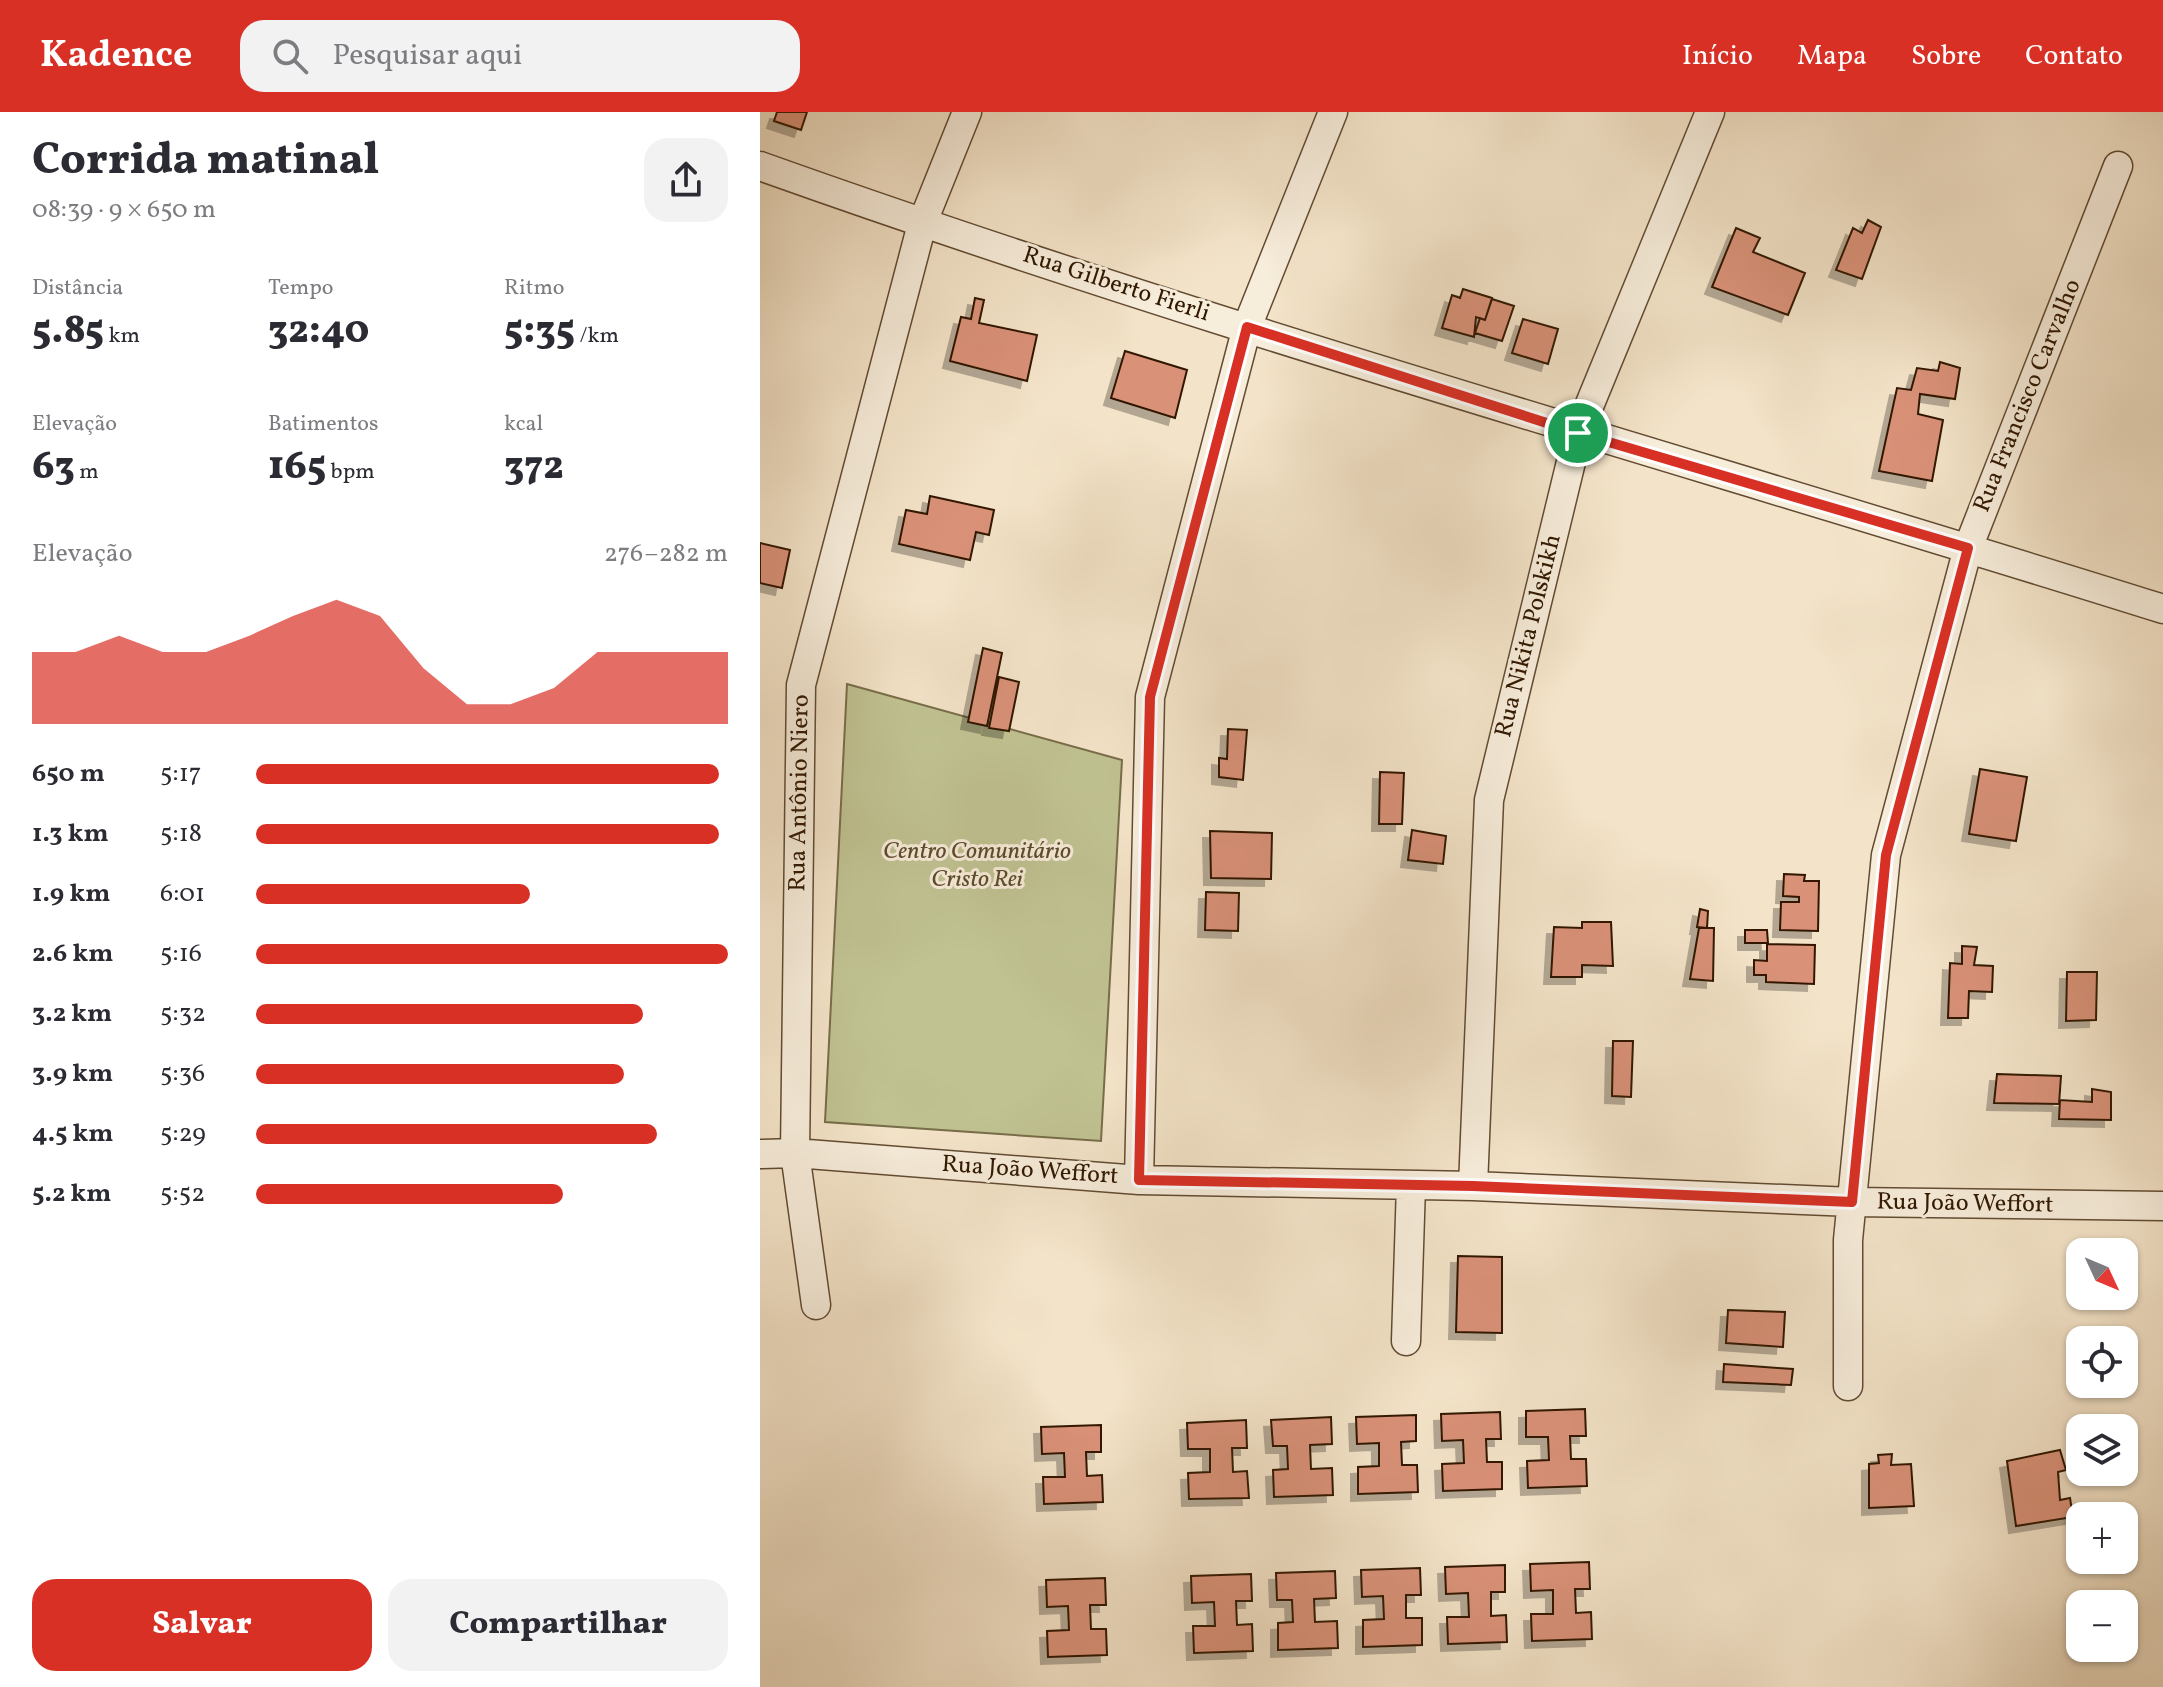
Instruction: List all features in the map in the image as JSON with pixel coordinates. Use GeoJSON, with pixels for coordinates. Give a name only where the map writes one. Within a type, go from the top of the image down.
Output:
{"type":"FeatureCollection","features":[{"type":"Feature","properties":{"kind":"street","name":"Rua Antônio Niero"},"geometry":{"type":"LineString","coordinates":[[816,1305],[795,1153],[801,685],[922,224],[967,112]]}},
{"type":"Feature","properties":{"kind":"street"},"geometry":{"type":"LineString","coordinates":[[1139,1180],[1150,697],[1247,327],[1333,112]]}},
{"type":"Feature","properties":{"kind":"street","name":"Rua Nikita Polskikh"},"geometry":{"type":"LineString","coordinates":[[1473,1186],[1489,800],[1578,433],[1710,112]]}},
{"type":"Feature","properties":{"kind":"street","name":"Rua Gilberto Fierli"},"geometry":{"type":"LineString","coordinates":[[760,166],[922,224],[1578,433],[2163,609]]}},
{"type":"Feature","properties":{"kind":"street","name":"Rua Francisco Carvalho"},"geometry":{"type":"LineString","coordinates":[[1848,1386],[1852,1202],[1886,855],[1968,548],[2118,166]]}},
{"type":"Feature","properties":{"kind":"street","name":"Rua João Weffort"},"geometry":{"type":"LineString","coordinates":[[760,1154],[795,1153],[1139,1180],[1473,1186],[1852,1202],[2163,1206]]}},
{"type":"Feature","properties":{"kind":"street"},"geometry":{"type":"LineString","coordinates":[[1406,1341],[1411,1185]]}},
{"type":"Feature","properties":{"kind":"green space","name":"Centro Comunitário Cristo Rei"},"geometry":{"type":"Polygon","coordinates":[[[847,684],[1122,760],[1101,1141],[825,1122],[847,684]]]}},
{"type":"Feature","properties":{"kind":"building"},"geometry":{"type":"Polygon","coordinates":[[[777,112],[807,112],[801,130],[774,121],[777,112]]]}},
{"type":"Feature","properties":{"kind":"building"},"geometry":{"type":"Polygon","coordinates":[[[1868,220],[1881,227],[1862,279],[1836,270],[1853,228],[1862,233],[1868,220]]]}},
{"type":"Feature","properties":{"kind":"building"},"geometry":{"type":"Polygon","coordinates":[[[1736,228],[1760,238],[1753,252],[1805,273],[1788,315],[1712,287],[1736,228]]]}},
{"type":"Feature","properties":{"kind":"building"},"geometry":{"type":"Polygon","coordinates":[[[1463,289],[1492,298],[1485,320],[1476,317],[1474,337],[1442,328],[1452,295],[1460,298],[1463,289]]]}},
{"type":"Feature","properties":{"kind":"building"},"geometry":{"type":"Polygon","coordinates":[[[975,298],[984,300],[979,323],[1037,335],[1027,381],[950,361],[961,317],[971,319],[975,298]]]}},
{"type":"Feature","properties":{"kind":"building"},"geometry":{"type":"Polygon","coordinates":[[[1492,299],[1514,306],[1502,341],[1475,333],[1480,318],[1485,320],[1492,299]]]}},
{"type":"Feature","properties":{"kind":"building"},"geometry":{"type":"Polygon","coordinates":[[[1523,319],[1558,329],[1548,364],[1512,353],[1523,319]]]}},
{"type":"Feature","properties":{"kind":"building"},"geometry":{"type":"Polygon","coordinates":[[[1125,351],[1187,370],[1175,418],[1111,398],[1125,351]]]}},
{"type":"Feature","properties":{"kind":"building"},"geometry":{"type":"Polygon","coordinates":[[[1940,362],[1960,368],[1955,399],[1920,394],[1918,414],[1943,420],[1932,481],[1879,471],[1897,388],[1911,390],[1917,368],[1938,371],[1940,362]]]}},
{"type":"Feature","properties":{"kind":"building"},"geometry":{"type":"Polygon","coordinates":[[[930,496],[994,510],[989,535],[976,532],[970,560],[899,544],[906,510],[927,514],[930,496]]]}},
{"type":"Feature","properties":{"kind":"building"},"geometry":{"type":"Polygon","coordinates":[[[760,543],[790,550],[782,588],[760,583],[760,543]]]}},
{"type":"Feature","properties":{"kind":"building"},"geometry":{"type":"Polygon","coordinates":[[[983,648],[1002,653],[987,726],[968,722],[983,648]]]}},
{"type":"Feature","properties":{"kind":"building"},"geometry":{"type":"Polygon","coordinates":[[[999,677],[1019,682],[1009,731],[989,728],[999,677]]]}},
{"type":"Feature","properties":{"kind":"building"},"geometry":{"type":"Polygon","coordinates":[[[1228,729],[1247,730],[1243,780],[1219,777],[1219,758],[1227,759],[1228,729]]]}},
{"type":"Feature","properties":{"kind":"building"},"geometry":{"type":"Polygon","coordinates":[[[1980,769],[2027,777],[2016,841],[1969,834],[1980,769]]]}},
{"type":"Feature","properties":{"kind":"building"},"geometry":{"type":"Polygon","coordinates":[[[1380,772],[1404,773],[1402,824],[1379,824],[1380,772]]]}},
{"type":"Feature","properties":{"kind":"building"},"geometry":{"type":"Polygon","coordinates":[[[1412,830],[1446,836],[1443,864],[1408,860],[1412,830]]]}},
{"type":"Feature","properties":{"kind":"building"},"geometry":{"type":"Polygon","coordinates":[[[1210,831],[1272,833],[1271,879],[1211,878],[1210,831]]]}},
{"type":"Feature","properties":{"kind":"building"},"geometry":{"type":"Polygon","coordinates":[[[1784,874],[1805,875],[1804,881],[1819,881],[1818,931],[1780,930],[1781,902],[1799,902],[1799,897],[1783,896],[1784,874]]]}},
{"type":"Feature","properties":{"kind":"building"},"geometry":{"type":"Polygon","coordinates":[[[1206,892],[1239,893],[1238,931],[1205,930],[1206,892]]]}},
{"type":"Feature","properties":{"kind":"building"},"geometry":{"type":"Polygon","coordinates":[[[1700,909],[1708,911],[1707,928],[1697,927],[1700,909]]]}},
{"type":"Feature","properties":{"kind":"building"},"geometry":{"type":"Polygon","coordinates":[[[1582,922],[1611,922],[1613,966],[1582,965],[1582,977],[1551,977],[1554,927],[1582,928],[1582,922]]]}},
{"type":"Feature","properties":{"kind":"building"},"geometry":{"type":"Polygon","coordinates":[[[1699,928],[1714,928],[1713,981],[1690,979],[1699,928]]]}},
{"type":"Feature","properties":{"kind":"building"},"geometry":{"type":"Polygon","coordinates":[[[1745,930],[1767,930],[1768,943],[1745,943],[1745,930]]]}},
{"type":"Feature","properties":{"kind":"building"},"geometry":{"type":"Polygon","coordinates":[[[1767,944],[1815,945],[1814,984],[1766,982],[1766,975],[1754,975],[1754,960],[1767,961],[1767,944]]]}},
{"type":"Feature","properties":{"kind":"building"},"geometry":{"type":"Polygon","coordinates":[[[1962,946],[1977,947],[1974,965],[1993,966],[1992,992],[1969,991],[1968,1018],[1948,1018],[1950,963],[1962,964],[1962,946]]]}},
{"type":"Feature","properties":{"kind":"building"},"geometry":{"type":"Polygon","coordinates":[[[2067,972],[2097,972],[2096,1020],[2066,1021],[2067,972]]]}},
{"type":"Feature","properties":{"kind":"building"},"geometry":{"type":"Polygon","coordinates":[[[1613,1041],[1633,1041],[1631,1097],[1612,1096],[1613,1041]]]}},
{"type":"Feature","properties":{"kind":"building"},"geometry":{"type":"Polygon","coordinates":[[[1997,1074],[2061,1076],[2059,1104],[1994,1103],[1997,1074]]]}},
{"type":"Feature","properties":{"kind":"building"},"geometry":{"type":"Polygon","coordinates":[[[2092,1089],[2111,1092],[2111,1120],[2059,1119],[2060,1100],[2092,1102],[2092,1089]]]}},
{"type":"Feature","properties":{"kind":"building"},"geometry":{"type":"Polygon","coordinates":[[[1458,1256],[1502,1257],[1502,1333],[1456,1332],[1458,1256]]]}},
{"type":"Feature","properties":{"kind":"building"},"geometry":{"type":"Polygon","coordinates":[[[1728,1310],[1785,1312],[1783,1347],[1726,1343],[1728,1310]]]}},
{"type":"Feature","properties":{"kind":"building"},"geometry":{"type":"Polygon","coordinates":[[[1724,1364],[1793,1369],[1791,1385],[1723,1382],[1724,1364]]]}},
{"type":"Feature","properties":{"kind":"building"},"geometry":{"type":"Polygon","coordinates":[[[1585,1409],[1586,1436],[1570,1436],[1571,1459],[1586,1459],[1587,1486],[1528,1488],[1527,1461],[1549,1460],[1548,1437],[1526,1437],[1526,1411],[1585,1409]]]}},
{"type":"Feature","properties":{"kind":"building"},"geometry":{"type":"Polygon","coordinates":[[[1500,1412],[1501,1439],[1486,1439],[1487,1462],[1502,1462],[1502,1489],[1443,1491],[1442,1464],[1464,1463],[1463,1440],[1442,1441],[1441,1414],[1500,1412]]]}},
{"type":"Feature","properties":{"kind":"building"},"geometry":{"type":"Polygon","coordinates":[[[1416,1415],[1416,1441],[1401,1442],[1402,1465],[1417,1465],[1418,1492],[1358,1494],[1358,1467],[1379,1466],[1379,1443],[1357,1444],[1356,1417],[1416,1415]]]}},
{"type":"Feature","properties":{"kind":"building"},"geometry":{"type":"Polygon","coordinates":[[[1331,1417],[1332,1444],[1310,1445],[1311,1469],[1332,1468],[1333,1495],[1274,1497],[1273,1470],[1288,1469],[1287,1446],[1273,1446],[1271,1420],[1331,1417]]]}},
{"type":"Feature","properties":{"kind":"building"},"geometry":{"type":"Polygon","coordinates":[[[1246,1420],[1247,1448],[1232,1448],[1233,1472],[1247,1471],[1249,1498],[1189,1499],[1188,1473],[1210,1472],[1210,1449],[1188,1449],[1187,1423],[1246,1420]]]}},
{"type":"Feature","properties":{"kind":"building"},"geometry":{"type":"Polygon","coordinates":[[[1101,1425],[1101,1452],[1086,1452],[1087,1476],[1102,1475],[1103,1502],[1044,1504],[1043,1477],[1065,1477],[1064,1453],[1042,1454],[1041,1427],[1101,1425]]]}},
{"type":"Feature","properties":{"kind":"building"},"geometry":{"type":"Polygon","coordinates":[[[2060,1450],[2066,1470],[2058,1472],[2060,1500],[2070,1498],[2071,1502],[2066,1502],[2066,1518],[2016,1526],[2007,1461],[2060,1450]]]}},
{"type":"Feature","properties":{"kind":"building"},"geometry":{"type":"Polygon","coordinates":[[[1892,1454],[1891,1465],[1911,1464],[1914,1506],[1869,1508],[1869,1464],[1879,1463],[1878,1455],[1892,1454]]]}},
{"type":"Feature","properties":{"kind":"building"},"geometry":{"type":"Polygon","coordinates":[[[1589,1562],[1590,1589],[1575,1589],[1576,1613],[1591,1612],[1592,1639],[1532,1641],[1531,1614],[1553,1614],[1553,1590],[1531,1591],[1530,1564],[1589,1562]]]}},
{"type":"Feature","properties":{"kind":"building"},"geometry":{"type":"Polygon","coordinates":[[[1505,1565],[1505,1592],[1491,1592],[1491,1616],[1506,1615],[1507,1642],[1448,1644],[1447,1617],[1469,1617],[1468,1593],[1446,1594],[1445,1567],[1505,1565]]]}},
{"type":"Feature","properties":{"kind":"building"},"geometry":{"type":"Polygon","coordinates":[[[1420,1568],[1421,1595],[1406,1595],[1406,1618],[1422,1618],[1422,1645],[1363,1647],[1363,1620],[1384,1619],[1383,1596],[1362,1597],[1361,1570],[1420,1568]]]}},
{"type":"Feature","properties":{"kind":"building"},"geometry":{"type":"Polygon","coordinates":[[[1335,1571],[1336,1598],[1314,1599],[1315,1622],[1337,1621],[1338,1648],[1278,1650],[1278,1623],[1293,1622],[1292,1600],[1277,1600],[1276,1573],[1335,1571]]]}},
{"type":"Feature","properties":{"kind":"building"},"geometry":{"type":"Polygon","coordinates":[[[1251,1574],[1252,1601],[1236,1601],[1237,1625],[1252,1624],[1253,1651],[1194,1653],[1193,1626],[1215,1626],[1214,1602],[1192,1603],[1191,1576],[1251,1574]]]}},
{"type":"Feature","properties":{"kind":"building"},"geometry":{"type":"Polygon","coordinates":[[[1105,1578],[1106,1605],[1090,1605],[1091,1629],[1106,1629],[1107,1655],[1048,1657],[1047,1631],[1069,1630],[1068,1606],[1047,1607],[1046,1580],[1105,1578]]]}},
{"type":"Feature","properties":{"kind":"route"},"geometry":{"type":"LineString","coordinates":[[1247,327],[1578,433],[1968,548],[1886,855],[1852,1202],[1473,1186],[1139,1180],[1150,697],[1247,327]]}}]}
